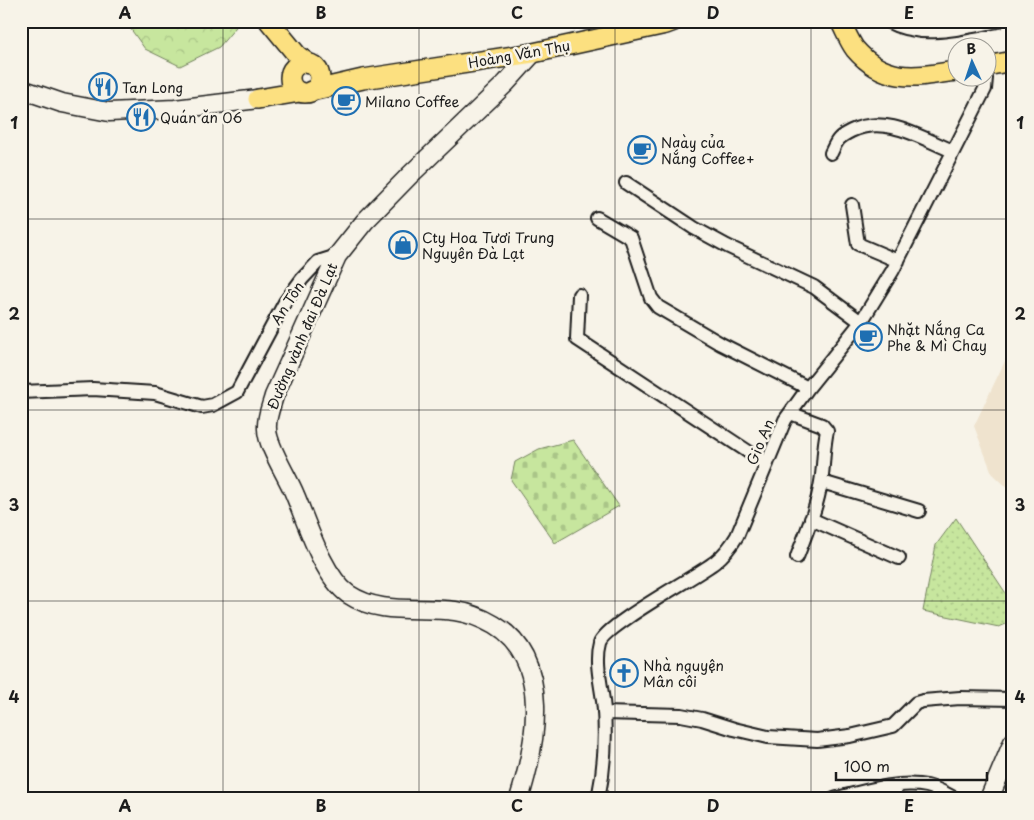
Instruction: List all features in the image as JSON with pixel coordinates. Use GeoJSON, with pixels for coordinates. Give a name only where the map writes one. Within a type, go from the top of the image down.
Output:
{"type":"FeatureCollection","features":[{"type":"Feature","properties":{"kind":"main road","name":"Hoàng Văn Thụ"},"geometry":{"type":"LineString","coordinates":[[258,99],[306,92],[363,79],[533,53],[674,21]]}},
{"type":"Feature","properties":{"kind":"main road"},"geometry":{"type":"LineString","coordinates":[[840,21],[855,48],[874,67],[895,76],[914,77],[946,72]]}},
{"type":"Feature","properties":{"kind":"main road","name":"Hoàng Văn Thụ"},"geometry":{"type":"LineString","coordinates":[[274,27],[297,55],[313,66],[338,76],[363,79]]}},
{"type":"Feature","properties":{"kind":"main road","name":"Hoàng Văn Thụ"},"geometry":{"type":"LineString","coordinates":[[274,27],[290,57],[291,74]]}},
{"type":"Feature","properties":{"kind":"main road","name":"An Tôn"},"geometry":{"type":"LineString","coordinates":[[336,256],[365,222],[506,83],[533,53]]}},
{"type":"Feature","properties":{"kind":"main road"},"geometry":{"type":"LineString","coordinates":[[996,68],[1013,61]]}},
{"type":"Feature","properties":{"kind":"main road"},"geometry":{"type":"LineString","coordinates":[[21,89],[62,103],[109,112],[175,109],[258,99],[279,88],[299,64],[313,66],[320,80],[318,85],[306,92],[292,86],[291,74]]}},
{"type":"Feature","properties":{"kind":"main road","name":"Đường vành đai Đà Lạt"},"geometry":{"type":"LineString","coordinates":[[336,256],[274,396],[267,420],[268,440],[288,478],[331,576],[347,593],[367,605],[396,610],[455,611],[472,614],[500,628],[516,643],[532,675],[535,700],[530,753],[519,799]]}},
{"type":"Feature","properties":{"kind":"main road"},"geometry":{"type":"LineString","coordinates":[[990,799],[1013,742]]}},
{"type":"Feature","properties":{"kind":"street"},"geometry":{"type":"LineString","coordinates":[[887,21],[919,31],[947,30],[998,21]]}},
{"type":"Feature","properties":{"kind":"street","name":"Gio An"},"geometry":{"type":"LineString","coordinates":[[598,799],[603,777],[604,713],[599,661],[600,641],[607,632],[642,607],[689,580],[729,550],[737,536],[785,420],[861,322],[898,261],[985,88]]}},
{"type":"Feature","properties":{"kind":"street"},"geometry":{"type":"LineString","coordinates":[[831,153],[839,138],[848,132],[860,127],[879,124],[894,127],[953,151]]}},
{"type":"Feature","properties":{"kind":"street"},"geometry":{"type":"LineString","coordinates":[[626,183],[694,228],[727,246],[814,287],[861,322]]}},
{"type":"Feature","properties":{"kind":"street"},"geometry":{"type":"LineString","coordinates":[[852,205],[858,244],[898,261]]}},
{"type":"Feature","properties":{"kind":"street"},"geometry":{"type":"LineString","coordinates":[[597,218],[631,238],[651,298],[658,307],[721,344],[808,388]]}},
{"type":"Feature","properties":{"kind":"street","name":"An Tôn"},"geometry":{"type":"LineString","coordinates":[[21,392],[93,389],[155,393],[202,407],[213,406],[237,392],[285,302],[302,279],[318,262],[336,256]]}},
{"type":"Feature","properties":{"kind":"street"},"geometry":{"type":"LineString","coordinates":[[579,295],[577,339],[767,464]]}},
{"type":"Feature","properties":{"kind":"street"},"geometry":{"type":"LineString","coordinates":[[790,413],[822,425],[827,431],[824,442],[822,482],[797,557]]}},
{"type":"Feature","properties":{"kind":"street"},"geometry":{"type":"LineString","coordinates":[[822,482],[919,511]]}},
{"type":"Feature","properties":{"kind":"street"},"geometry":{"type":"LineString","coordinates":[[811,519],[899,558]]}},
{"type":"Feature","properties":{"kind":"street"},"geometry":{"type":"LineString","coordinates":[[604,713],[681,715],[768,737],[818,740],[850,736],[893,726],[916,703],[923,701],[960,698],[1013,699]]}},
{"type":"Feature","properties":{"kind":"street"},"geometry":{"type":"LineString","coordinates":[[834,799],[882,786],[915,784],[930,786],[956,799]]}},
{"type":"Feature","properties":{"kind":"street"},"geometry":{"type":"LineString","coordinates":[[886,799],[899,786]]}},
{"type":"Feature","properties":{"kind":"shaded area"},"geometry":{"type":"Polygon","coordinates":[[[1013,344],[1013,493],[992,473],[974,426],[1013,344]]]}},
{"type":"Feature","properties":{"kind":"green space"},"geometry":{"type":"Polygon","coordinates":[[[125,21],[241,21],[219,47],[180,66],[145,49],[125,21]]]}},
{"type":"Feature","properties":{"kind":"green space"},"geometry":{"type":"Polygon","coordinates":[[[573,440],[619,506],[555,543],[511,480],[515,462],[539,449],[573,440]]]}},
{"type":"Feature","properties":{"kind":"green space"},"geometry":{"type":"Polygon","coordinates":[[[956,518],[1013,604],[1013,621],[999,627],[923,611],[936,545],[956,518]]]}},
{"type":"Feature","properties":{"kind":"place","name":"Tan Long"},"geometry":{"type":"Point","coordinates":[103,87]}},
{"type":"Feature","properties":{"kind":"place","name":"Milano Coffee"},"geometry":{"type":"Point","coordinates":[346,101]}},
{"type":"Feature","properties":{"kind":"place","name":"Quán ăn 06"},"geometry":{"type":"Point","coordinates":[141,117]}},
{"type":"Feature","properties":{"kind":"place","name":"Ngày của Nắng Coffee+"},"geometry":{"type":"Point","coordinates":[642,150]}},
{"type":"Feature","properties":{"kind":"place","name":"Cty Hoa Tươi Trung Nguyên Đà Lạt"},"geometry":{"type":"Point","coordinates":[403,245]}},
{"type":"Feature","properties":{"kind":"place","name":"Nhặt Nắng Ca Phe & Mì Chay"},"geometry":{"type":"Point","coordinates":[868,337]}},
{"type":"Feature","properties":{"kind":"place","name":"Nhà nguyện Mân côi"},"geometry":{"type":"Point","coordinates":[624,673]}}]}
